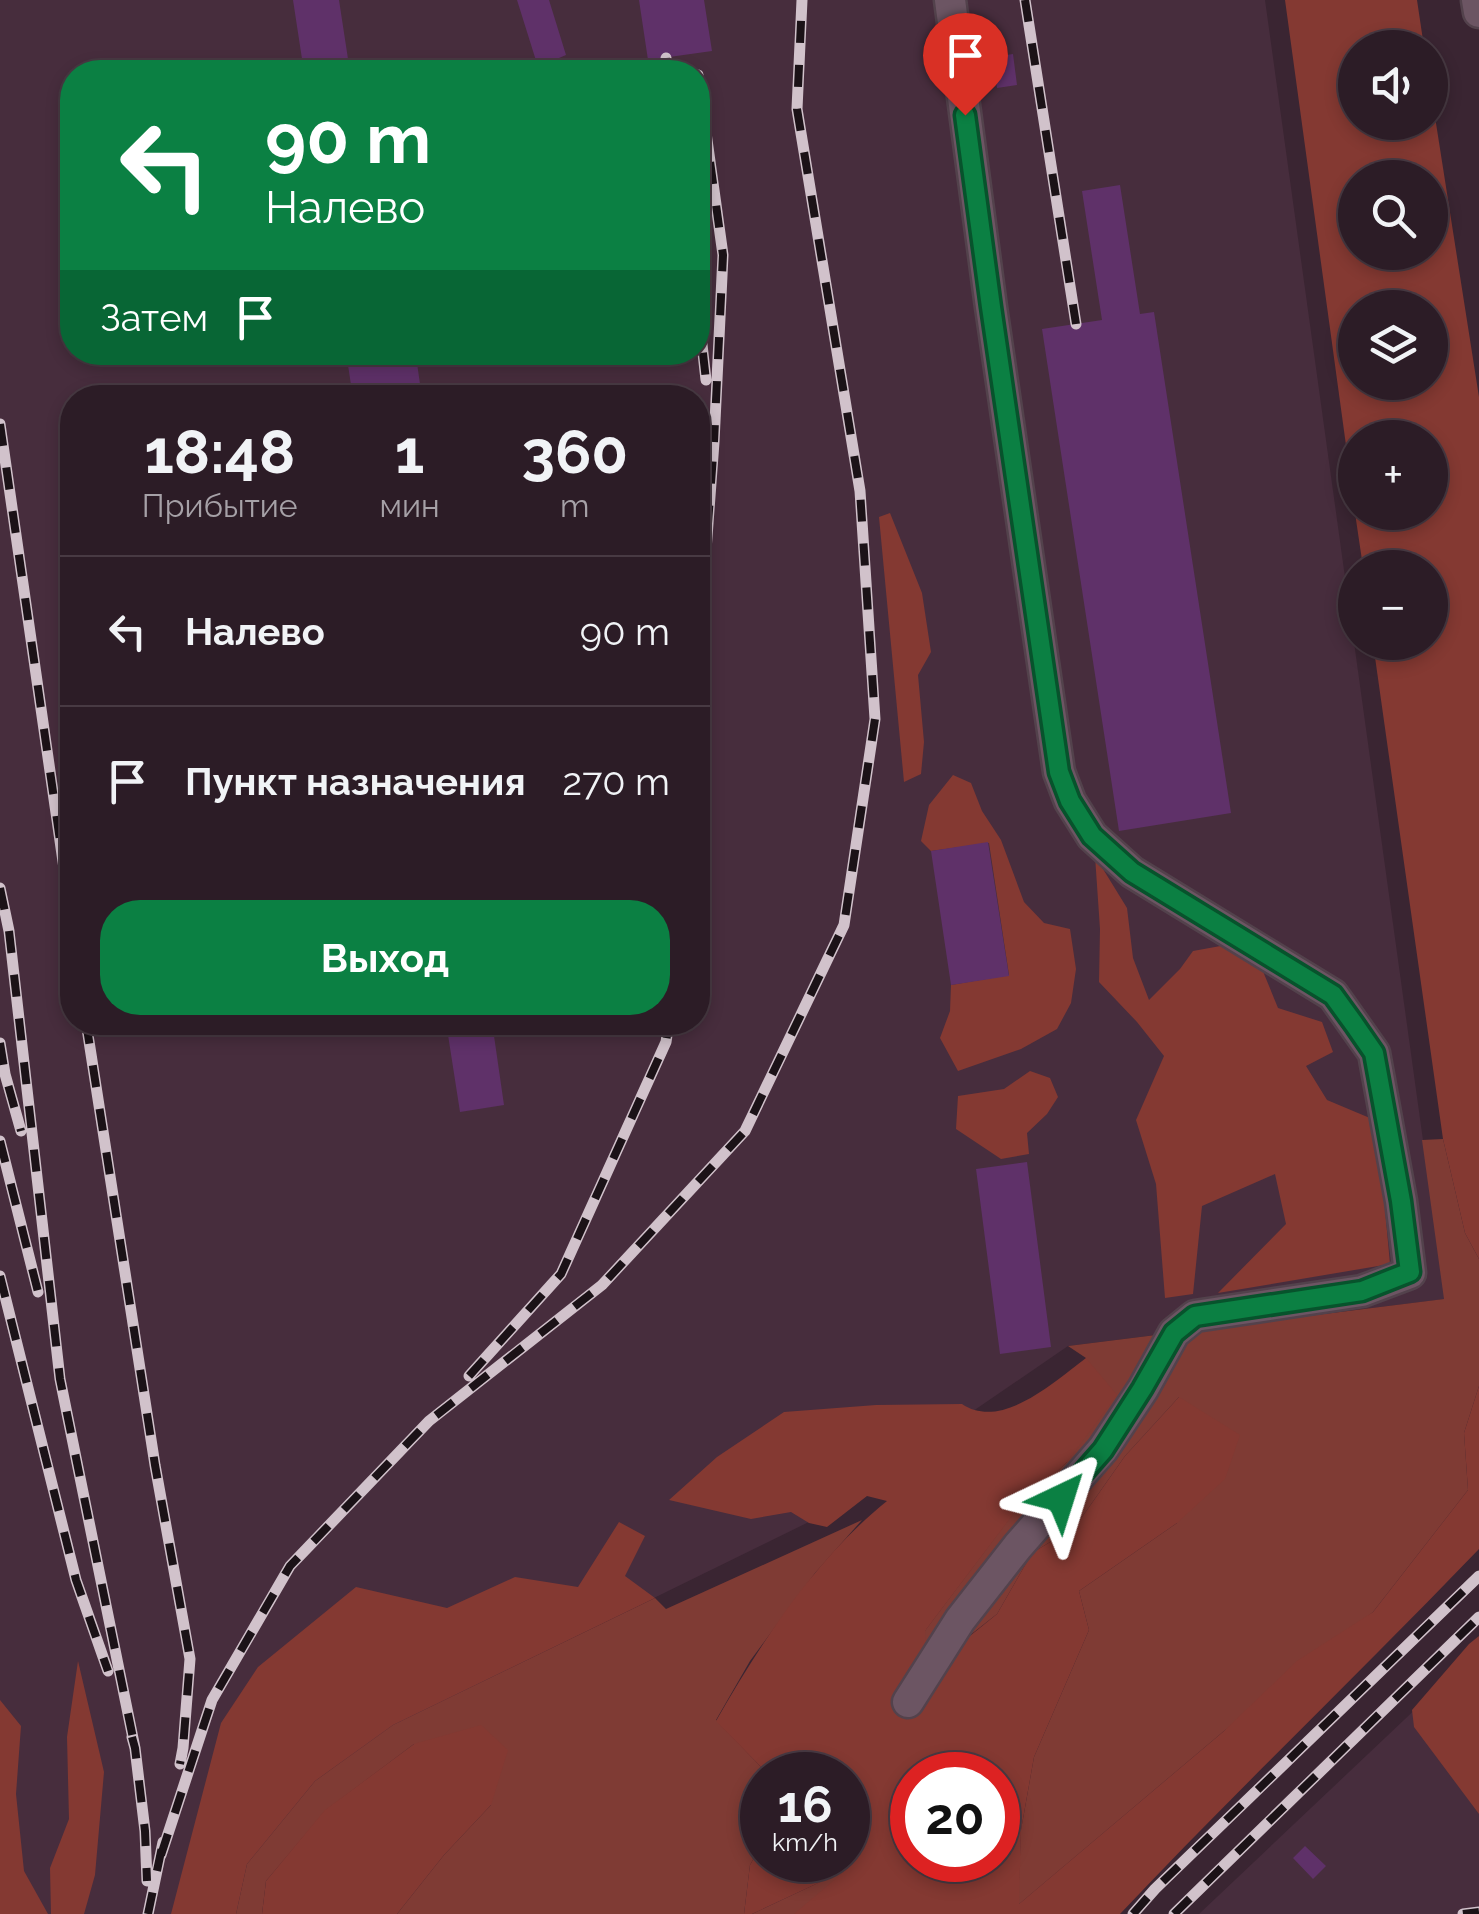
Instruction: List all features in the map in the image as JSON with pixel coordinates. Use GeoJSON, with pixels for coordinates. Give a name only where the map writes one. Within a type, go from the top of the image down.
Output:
{"type":"FeatureCollection","features":[{"type":"Feature","properties":{"kind":"street"},"geometry":{"type":"LineString","coordinates":[[908,1702],[960,1620],[1018,1546],[1103,1450],[1174,1333],[1195,1316],[1362,1291],[1410,1272],[1374,1053],[1354,1024],[1333,995],[1132,872],[1092,836],[1070,801],[1059,772],[950,0]]}},
{"type":"Feature","properties":{"kind":"street"},"geometry":{"type":"LineString","coordinates":[[1477,0],[1479,12]]}},
{"type":"Feature","properties":{"kind":"shaded area"},"geometry":{"type":"Polygon","coordinates":[[[0,0],[1265,0],[1341,550],[1338,550],[1338,660],[1356,660],[1445,1299],[1068,1346],[817,1518],[393,1726],[315,1781],[247,1864],[236,1914],[0,1914],[0,0]]]}},
{"type":"Feature","properties":{"kind":"shaded area"},"geometry":{"type":"Polygon","coordinates":[[[1285,0],[1417,0],[1421,30],[1338,30],[1338,140],[1439,140],[1442,160],[1338,160],[1338,270],[1448,270],[1448,200],[1479,397],[1479,1259],[1465,1233],[1443,1139],[1375,660],[1448,660],[1448,550],[1360,550],[1358,530],[1448,530],[1448,420],[1343,420],[1340,400],[1448,400],[1448,290],[1338,290],[1338,387],[1285,0]]]}},
{"type":"Feature","properties":{"kind":"shaded area"},"geometry":{"type":"Polygon","coordinates":[[[890,513],[922,593],[931,652],[918,675],[924,742],[921,774],[904,782],[879,517],[890,513]]]}},
{"type":"Feature","properties":{"kind":"shaded area"},"geometry":{"type":"Polygon","coordinates":[[[953,775],[971,783],[982,811],[1001,840],[1024,902],[1044,923],[1070,929],[1076,969],[1071,1003],[1057,1029],[1021,1049],[958,1071],[940,1038],[950,1011],[951,985],[1009,975],[989,843],[931,851],[921,841],[929,805],[953,775]]]}},
{"type":"Feature","properties":{"kind":"shaded area"},"geometry":{"type":"Polygon","coordinates":[[[1095,856],[1127,908],[1133,958],[1149,1000],[1193,951],[1226,945],[1260,964],[1278,1008],[1322,1022],[1333,1052],[1306,1066],[1327,1100],[1377,1121],[1390,1264],[1218,1293],[1286,1224],[1275,1174],[1202,1206],[1193,1294],[1165,1298],[1156,1184],[1136,1120],[1164,1056],[1099,982],[1095,856]]]}},
{"type":"Feature","properties":{"kind":"shaded area"},"geometry":{"type":"Polygon","coordinates":[[[1030,1071],[1050,1078],[1058,1097],[1027,1133],[1029,1154],[1001,1159],[956,1129],[958,1096],[1004,1089],[1030,1071]]]}},
{"type":"Feature","properties":{"kind":"shaded area"},"geometry":{"type":"Polygon","coordinates":[[[1443,1139],[1465,1233],[1479,1259],[1479,1386],[1464,1433],[1468,1490],[1373,1612],[1224,1731],[1018,1905],[1021,1830],[1034,1757],[1089,1630],[1079,1591],[1177,1523],[1179,1397],[1125,1456],[1075,1527],[1032,1553],[997,1614],[927,1669],[924,1632],[1015,1511],[1067,1462],[1086,1358],[1068,1346],[1444,1299],[1422,1140],[1443,1139]]]}},
{"type":"Feature","properties":{"kind":"shaded area"},"geometry":{"type":"Polygon","coordinates":[[[1086,1358],[1117,1395],[1067,1462],[1015,1512],[925,1631],[927,1667],[997,1614],[1032,1553],[1075,1527],[1125,1456],[1179,1397],[1240,1435],[1225,1479],[1177,1523],[1079,1591],[1089,1630],[1034,1757],[1021,1830],[1020,1867],[1020,1752],[890,1752],[890,1882],[1020,1882],[1019,1904],[1224,1731],[1297,1661],[1373,1612],[1468,1490],[1464,1433],[1479,1386],[1479,1549],[1120,1914],[794,1914],[832,1882],[870,1882],[870,1752],[746,1752],[716,1721],[752,1661],[813,1575],[887,1501],[867,1496],[827,1527],[809,1523],[791,1512],[751,1519],[669,1500],[717,1457],[784,1412],[962,1404],[978,1411],[994,1411],[1044,1390],[1086,1358]]]}},
{"type":"Feature","properties":{"kind":"shaded area"},"geometry":{"type":"Polygon","coordinates":[[[862,1520],[815,1573],[750,1661],[716,1720],[747,1752],[740,1752],[740,1882],[748,1882],[744,1914],[397,1914],[491,1805],[414,1744],[326,1810],[266,1881],[262,1914],[236,1914],[247,1864],[315,1781],[393,1725],[655,1598],[666,1609],[862,1520]]]}},
{"type":"Feature","properties":{"kind":"shaded area"},"geometry":{"type":"Polygon","coordinates":[[[619,1522],[645,1536],[625,1576],[655,1598],[393,1725],[315,1781],[247,1864],[236,1914],[171,1914],[221,1723],[258,1667],[356,1587],[447,1608],[515,1577],[578,1587],[619,1522]]]}},
{"type":"Feature","properties":{"kind":"shaded area"},"geometry":{"type":"Polygon","coordinates":[[[1479,1636],[1479,1814],[1414,1727],[1412,1710],[1479,1636]]]}},
{"type":"Feature","properties":{"kind":"shaded area"},"geometry":{"type":"Polygon","coordinates":[[[1479,1649],[1479,1914],[1199,1914],[1479,1649]]]}},
{"type":"Feature","properties":{"kind":"shaded area"},"geometry":{"type":"Polygon","coordinates":[[[78,1661],[104,1772],[95,1875],[84,1914],[51,1914],[50,1868],[69,1819],[67,1737],[78,1661]]]}},
{"type":"Feature","properties":{"kind":"shaded area"},"geometry":{"type":"Polygon","coordinates":[[[0,1700],[21,1726],[16,1794],[24,1871],[48,1914],[0,1914],[0,1700]]]}},
{"type":"Feature","properties":{"kind":"shaded area"},"geometry":{"type":"Polygon","coordinates":[[[481,1725],[508,1750],[491,1805],[397,1914],[262,1914],[266,1881],[325,1810],[414,1744],[481,1725]]]}},
{"type":"Feature","properties":{"kind":"shaded area"},"geometry":{"type":"Polygon","coordinates":[[[748,1882],[820,1882],[752,1914],[744,1914],[748,1882]]]}},
{"type":"Feature","properties":{"kind":"shaded area"},"geometry":{"type":"Polygon","coordinates":[[[820,1882],[835,1882],[798,1914],[752,1914],[820,1882]]]}},
{"type":"Feature","properties":{"kind":"building"},"geometry":{"type":"Polygon","coordinates":[[[293,0],[339,0],[348,60],[302,60],[293,0]]]}},
{"type":"Feature","properties":{"kind":"building"},"geometry":{"type":"Polygon","coordinates":[[[517,0],[549,0],[566,55],[554,60],[536,60],[517,0]]]}},
{"type":"Feature","properties":{"kind":"building"},"geometry":{"type":"Polygon","coordinates":[[[639,0],[704,0],[712,51],[648,60],[639,0]]]}},
{"type":"Feature","properties":{"kind":"building"},"geometry":{"type":"Polygon","coordinates":[[[1013,54],[1017,85],[997,88],[993,57],[1013,54]]]}},
{"type":"Feature","properties":{"kind":"building"},"geometry":{"type":"Polygon","coordinates":[[[1120,185],[1140,314],[1154,312],[1231,813],[1119,831],[1042,329],[1102,320],[1082,191],[1120,185]]]}},
{"type":"Feature","properties":{"kind":"building"},"geometry":{"type":"Polygon","coordinates":[[[348,365],[417,365],[420,385],[351,385],[348,365]]]}},
{"type":"Feature","properties":{"kind":"building"},"geometry":{"type":"Polygon","coordinates":[[[988,842],[1009,976],[951,985],[931,851],[988,842]]]}},
{"type":"Feature","properties":{"kind":"building"},"geometry":{"type":"Polygon","coordinates":[[[448,1035],[494,1035],[504,1105],[460,1112],[448,1035]]]}},
{"type":"Feature","properties":{"kind":"building"},"geometry":{"type":"Polygon","coordinates":[[[1027,1162],[1051,1347],[1000,1354],[976,1169],[1027,1162]]]}},
{"type":"Feature","properties":{"kind":"building"},"geometry":{"type":"Polygon","coordinates":[[[1305,1846],[1326,1866],[1313,1879],[1293,1858],[1305,1846]]]}},
{"type":"Feature","properties":{"kind":"railway"},"geometry":{"type":"LineString","coordinates":[[161,1855],[212,1700],[290,1566],[429,1421],[602,1285],[745,1131],[844,925],[875,719],[860,491],[797,109],[802,0]]}},
{"type":"Feature","properties":{"kind":"railway"},"geometry":{"type":"LineString","coordinates":[[1025,0],[1076,324]]}},
{"type":"Feature","properties":{"kind":"railway"},"geometry":{"type":"LineString","coordinates":[[710,161],[723,255],[714,442]]}},
{"type":"Feature","properties":{"kind":"railway"},"geometry":{"type":"LineString","coordinates":[[704,365],[706,380]]}},
{"type":"Feature","properties":{"kind":"railway"},"geometry":{"type":"LineString","coordinates":[[0,424],[60,841]]}},
{"type":"Feature","properties":{"kind":"railway"},"geometry":{"type":"LineString","coordinates":[[710,496],[713,430]]}},
{"type":"Feature","properties":{"kind":"railway"},"geometry":{"type":"LineString","coordinates":[[0,888],[9,931],[60,1379],[135,1748]]}},
{"type":"Feature","properties":{"kind":"railway"},"geometry":{"type":"LineString","coordinates":[[88,1035],[155,1465],[190,1659],[180,1764]]}},
{"type":"Feature","properties":{"kind":"railway"},"geometry":{"type":"LineString","coordinates":[[469,1376],[561,1274],[667,1035]]}},
{"type":"Feature","properties":{"kind":"railway"},"geometry":{"type":"LineString","coordinates":[[0,1043],[21,1131]]}},
{"type":"Feature","properties":{"kind":"railway"},"geometry":{"type":"LineString","coordinates":[[0,1141],[38,1292]]}},
{"type":"Feature","properties":{"kind":"railway"},"geometry":{"type":"LineString","coordinates":[[0,1276],[76,1580],[108,1671]]}},
{"type":"Feature","properties":{"kind":"railway"},"geometry":{"type":"LineString","coordinates":[[1133,1914],[1479,1576]]}},
{"type":"Feature","properties":{"kind":"railway"},"geometry":{"type":"LineString","coordinates":[[1174,1914],[1479,1617]]}},
{"type":"Feature","properties":{"kind":"railway"},"geometry":{"type":"LineString","coordinates":[[132,1737],[145,1831],[147,1881]]}},
{"type":"Feature","properties":{"kind":"railway"},"geometry":{"type":"LineString","coordinates":[[148,1914],[163,1842]]}},
{"type":"Feature","properties":{"kind":"railway"},"geometry":{"type":"LineString","coordinates":[[1463,1914],[1479,1912]]}},
{"type":"Feature","properties":{"kind":"route"},"geometry":{"type":"LineString","coordinates":[[965,115],[1059,772],[1070,801],[1092,836],[1132,872],[1333,995],[1374,1053],[1410,1272],[1362,1291],[1195,1316],[1174,1333],[1103,1450],[1061,1498]]}}]}
